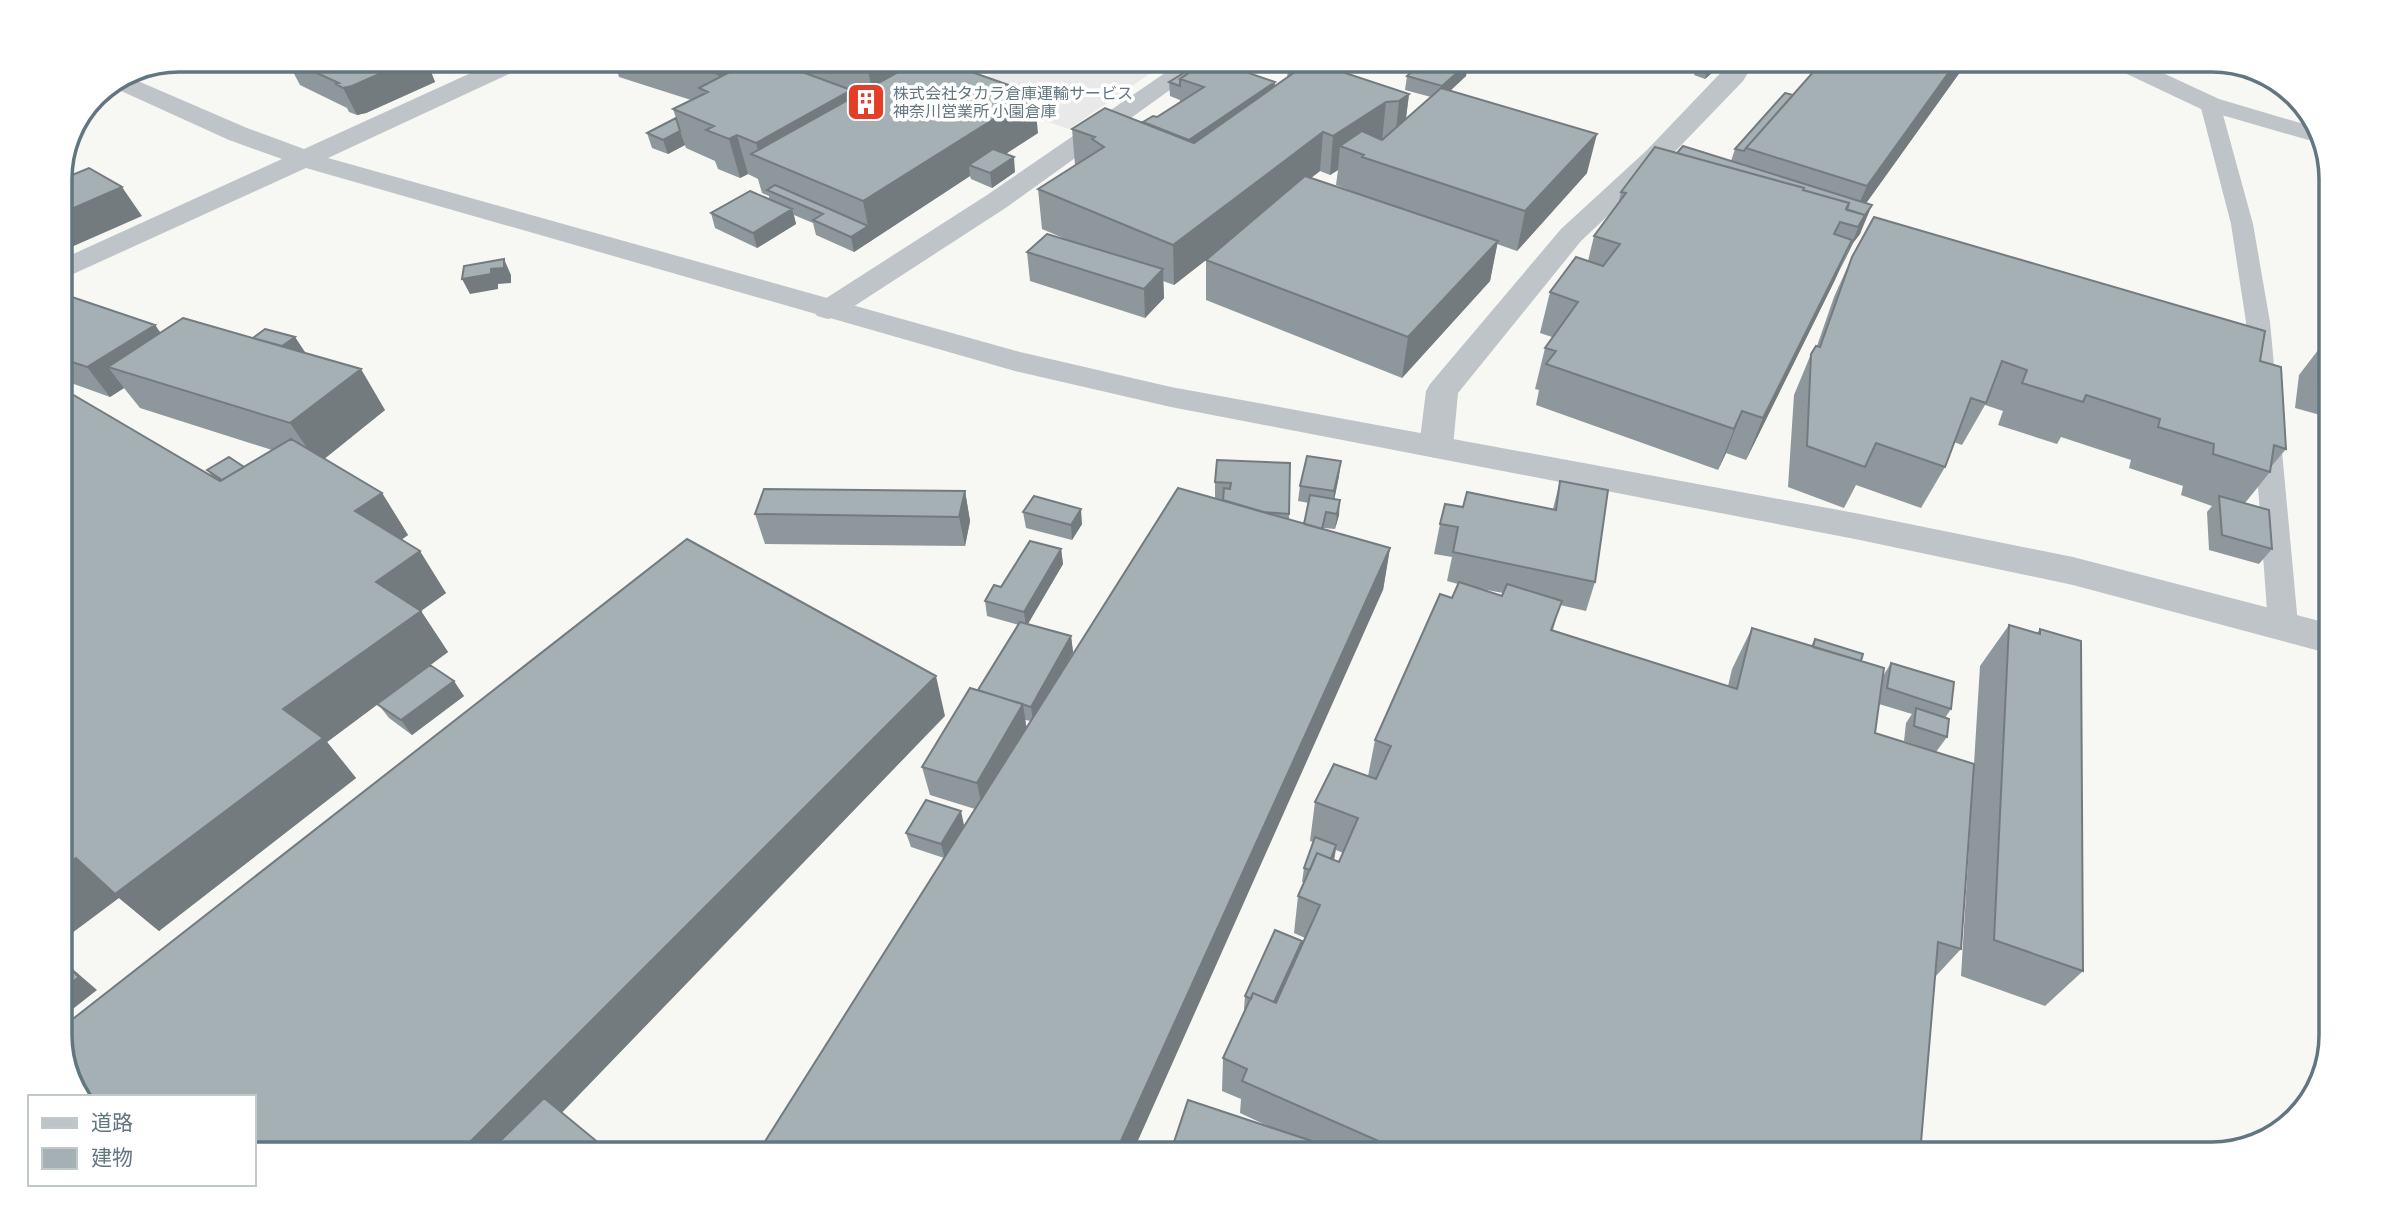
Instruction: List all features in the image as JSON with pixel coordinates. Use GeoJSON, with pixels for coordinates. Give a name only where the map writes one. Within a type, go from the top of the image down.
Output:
{"type":"FeatureCollection","features":[{"type":"Feature","properties":{"kind":"street"},"geometry":{"type":"LineString","coordinates":[[72,265],[493,72]]}},
{"type":"Feature","properties":{"kind":"street"},"geometry":{"type":"LineString","coordinates":[[828,310],[997,201],[1182,72]]}},
{"type":"Feature","properties":{"kind":"street"},"geometry":{"type":"LineString","coordinates":[[1436,447],[1442,391],[1571,234],[1655,157],[1737,72]]}},
{"type":"Feature","properties":{"kind":"street"},"geometry":{"type":"LineString","coordinates":[[2148,72],[2210,104],[2309,134]]}},
{"type":"Feature","properties":{"kind":"street"},"geometry":{"type":"LineString","coordinates":[[128,85],[238,134],[303,159],[828,310],[1016,361],[1171,397],[1855,526],[2060,568],[2319,635]]}},
{"type":"Feature","properties":{"kind":"lane"},"geometry":{"type":"LineString","coordinates":[[2210,104],[2242,224],[2258,322],[2283,624]]}},
{"type":"Feature","properties":{"kind":"shaded area"},"geometry":{"type":"Polygon","coordinates":[[[995,72],[1152,72],[1069,129],[961,93],[995,72]]]}},
{"type":"Feature","properties":{"kind":"building"},"geometry":{"type":"Polygon","coordinates":[[[315,72],[384,72],[352,86],[343,88],[336,84],[339,83],[315,72]]]}},
{"type":"Feature","properties":{"kind":"building"},"geometry":{"type":"Polygon","coordinates":[[[730,72],[802,72],[851,90],[756,143],[737,135],[729,139],[706,130],[714,126],[673,109],[708,92],[699,88],[730,72]]]}},
{"type":"Feature","properties":{"kind":"building"},"geometry":{"type":"Polygon","coordinates":[[[898,72],[972,72],[1034,94],[863,201],[751,154],[898,72]]]}},
{"type":"Feature","properties":{"kind":"building"},"geometry":{"type":"Polygon","coordinates":[[[1190,72],[1246,72],[1275,82],[1189,140],[1143,122],[1153,116],[1157,117],[1204,87],[1180,79],[1190,72]]]}},
{"type":"Feature","properties":{"kind":"building"},"geometry":{"type":"Polygon","coordinates":[[[1190,72],[1180,79],[1180,86],[1169,82],[1190,72]]]}},
{"type":"Feature","properties":{"kind":"building"},"geometry":{"type":"Polygon","coordinates":[[[1295,72],[1342,72],[1409,94],[1399,101],[1386,102],[1333,136],[1323,132],[1173,245],[1038,189],[1104,147],[1092,139],[1095,137],[1072,129],[1105,108],[1194,143],[1295,72]]]}},
{"type":"Feature","properties":{"kind":"building"},"geometry":{"type":"Polygon","coordinates":[[[1412,72],[1458,72],[1442,86],[1407,76],[1412,72]]]}},
{"type":"Feature","properties":{"kind":"building"},"geometry":{"type":"Polygon","coordinates":[[[1813,72],[1949,72],[1867,186],[1746,148],[1813,72]]]}},
{"type":"Feature","properties":{"kind":"building"},"geometry":{"type":"Polygon","coordinates":[[[1441,88],[1597,134],[1525,211],[1362,157],[1364,155],[1340,146],[1362,131],[1382,140],[1441,88]]]}},
{"type":"Feature","properties":{"kind":"building"},"geometry":{"type":"Polygon","coordinates":[[[1785,93],[1793,95],[1744,151],[1735,149],[1785,93]]]}},
{"type":"Feature","properties":{"kind":"building"},"geometry":{"type":"Polygon","coordinates":[[[676,118],[680,131],[663,140],[647,133],[676,118]]]}},
{"type":"Feature","properties":{"kind":"building"},"geometry":{"type":"Polygon","coordinates":[[[1683,146],[1872,205],[1865,215],[1847,210],[1849,203],[1677,153],[1683,146]]]}},
{"type":"Feature","properties":{"kind":"building"},"geometry":{"type":"Polygon","coordinates":[[[1655,147],[1804,188],[1803,190],[1849,203],[1846,209],[1865,215],[1858,227],[1840,222],[1834,234],[1852,240],[1763,418],[1742,411],[1734,429],[1546,364],[1556,351],[1545,348],[1578,302],[1550,292],[1576,257],[1603,266],[1620,244],[1594,236],[1626,193],[1621,192],[1655,147]]]}},
{"type":"Feature","properties":{"kind":"building"},"geometry":{"type":"Polygon","coordinates":[[[993,149],[1014,157],[990,173],[969,165],[993,149]]]}},
{"type":"Feature","properties":{"kind":"building"},"geometry":{"type":"Polygon","coordinates":[[[89,168],[122,187],[72,209],[72,175],[89,168]]]}},
{"type":"Feature","properties":{"kind":"building"},"geometry":{"type":"Polygon","coordinates":[[[1305,176],[1498,241],[1408,337],[1206,260],[1305,176]]]}},
{"type":"Feature","properties":{"kind":"building"},"geometry":{"type":"Polygon","coordinates":[[[775,185],[868,226],[851,237],[813,220],[823,214],[767,190],[775,185]]]}},
{"type":"Feature","properties":{"kind":"building"},"geometry":{"type":"Polygon","coordinates":[[[750,191],[792,209],[753,233],[711,213],[750,191]]]}},
{"type":"Feature","properties":{"kind":"building"},"geometry":{"type":"Polygon","coordinates":[[[1874,217],[2265,331],[2260,361],[2281,367],[2286,449],[2274,445],[2270,472],[2213,454],[2214,444],[2158,427],[2160,419],[2086,395],[2083,402],[2022,383],[2027,370],[2002,361],[1986,403],[1971,398],[1945,467],[1876,443],[1865,467],[1807,446],[1811,354],[1816,346],[1820,347],[1852,257],[1874,217]]]}},
{"type":"Feature","properties":{"kind":"building"},"geometry":{"type":"Polygon","coordinates":[[[1047,234],[1163,269],[1144,289],[1027,252],[1047,234]]]}},
{"type":"Feature","properties":{"kind":"building"},"geometry":{"type":"Polygon","coordinates":[[[504,259],[504,268],[491,269],[491,274],[462,279],[464,266],[504,259]]]}},
{"type":"Feature","properties":{"kind":"building"},"geometry":{"type":"Polygon","coordinates":[[[72,297],[155,325],[87,367],[72,362],[72,297]]]}},
{"type":"Feature","properties":{"kind":"building"},"geometry":{"type":"Polygon","coordinates":[[[183,318],[361,369],[290,423],[108,367],[183,318]]]}},
{"type":"Feature","properties":{"kind":"building"},"geometry":{"type":"Polygon","coordinates":[[[265,329],[295,337],[282,346],[253,338],[265,329]]]}},
{"type":"Feature","properties":{"kind":"building"},"geometry":{"type":"Polygon","coordinates":[[[72,394],[220,481],[291,439],[382,493],[355,511],[420,551],[376,582],[421,611],[283,709],[323,738],[115,894],[76,858],[72,861],[72,394]]]}},
{"type":"Feature","properties":{"kind":"building"},"geometry":{"type":"Polygon","coordinates":[[[1307,456],[1341,461],[1334,491],[1300,486],[1307,456]]]}},
{"type":"Feature","properties":{"kind":"building"},"geometry":{"type":"Polygon","coordinates":[[[229,457],[244,467],[222,480],[207,470],[229,457]]]}},
{"type":"Feature","properties":{"kind":"building"},"geometry":{"type":"Polygon","coordinates":[[[1217,460],[1290,463],[1289,514],[1264,512],[1223,500],[1224,488],[1230,489],[1231,483],[1215,482],[1217,460]]]}},
{"type":"Feature","properties":{"kind":"building"},"geometry":{"type":"Polygon","coordinates":[[[1560,481],[1608,490],[1595,582],[1453,552],[1458,527],[1440,524],[1445,504],[1463,507],[1467,492],[1556,510],[1560,481]]]}},
{"type":"Feature","properties":{"kind":"building"},"geometry":{"type":"Polygon","coordinates":[[[1178,488],[1390,548],[1120,1142],[765,1142],[1178,488]]]}},
{"type":"Feature","properties":{"kind":"building"},"geometry":{"type":"Polygon","coordinates":[[[764,489],[965,491],[959,517],[755,514],[764,489]]]}},
{"type":"Feature","properties":{"kind":"building"},"geometry":{"type":"Polygon","coordinates":[[[1310,495],[1340,500],[1337,514],[1326,512],[1322,529],[1304,524],[1310,495]]]}},
{"type":"Feature","properties":{"kind":"building"},"geometry":{"type":"Polygon","coordinates":[[[1034,496],[1081,509],[1071,525],[1023,512],[1034,496]]]}},
{"type":"Feature","properties":{"kind":"building"},"geometry":{"type":"Polygon","coordinates":[[[2219,496],[2269,510],[2272,549],[2222,535],[2219,496]]]}},
{"type":"Feature","properties":{"kind":"building"},"geometry":{"type":"Polygon","coordinates":[[[687,539],[936,676],[470,1142],[256,1142],[256,1095],[90,1095],[77,1070],[72,1042],[72,1020],[687,539]]]}},
{"type":"Feature","properties":{"kind":"building"},"geometry":{"type":"Polygon","coordinates":[[[1030,541],[1061,549],[1024,612],[985,601],[994,585],[1001,587],[1030,541]]]}},
{"type":"Feature","properties":{"kind":"building"},"geometry":{"type":"Polygon","coordinates":[[[1459,582],[1502,596],[1507,584],[1562,601],[1551,630],[1737,689],[1752,628],[1884,668],[1875,733],[1974,764],[1961,949],[1938,942],[1921,1142],[1381,1142],[1242,1081],[1247,1069],[1223,1058],[1253,993],[1276,1003],[1320,905],[1298,896],[1317,853],[1339,862],[1358,818],[1315,802],[1334,764],[1376,779],[1391,746],[1375,740],[1440,594],[1452,598],[1459,582]]]}},
{"type":"Feature","properties":{"kind":"building"},"geometry":{"type":"Polygon","coordinates":[[[1020,622],[1071,636],[1031,707],[978,690],[1020,622]]]}},
{"type":"Feature","properties":{"kind":"building"},"geometry":{"type":"Polygon","coordinates":[[[2009,625],[2040,634],[2040,629],[2081,641],[2083,971],[1994,940],[2009,625]]]}},
{"type":"Feature","properties":{"kind":"building"},"geometry":{"type":"Polygon","coordinates":[[[1815,639],[1863,654],[1861,661],[1813,647],[1815,639]]]}},
{"type":"Feature","properties":{"kind":"building"},"geometry":{"type":"Polygon","coordinates":[[[1891,663],[1954,682],[1951,709],[1887,688],[1891,663]]]}},
{"type":"Feature","properties":{"kind":"building"},"geometry":{"type":"Polygon","coordinates":[[[430,665],[454,681],[401,720],[377,704],[430,665]]]}},
{"type":"Feature","properties":{"kind":"building"},"geometry":{"type":"Polygon","coordinates":[[[970,688],[1023,704],[977,783],[922,767],[970,688]]]}},
{"type":"Feature","properties":{"kind":"building"},"geometry":{"type":"Polygon","coordinates":[[[1916,708],[1949,719],[1947,737],[1914,726],[1916,708]]]}},
{"type":"Feature","properties":{"kind":"building"},"geometry":{"type":"Polygon","coordinates":[[[926,800],[961,811],[941,844],[906,833],[926,800]]]}},
{"type":"Feature","properties":{"kind":"building"},"geometry":{"type":"Polygon","coordinates":[[[1315,837],[1336,845],[1331,859],[1317,853],[1310,870],[1304,868],[1315,837]]]}},
{"type":"Feature","properties":{"kind":"building"},"geometry":{"type":"Polygon","coordinates":[[[1275,930],[1302,941],[1274,1002],[1253,993],[1251,999],[1245,996],[1275,930]]]}},
{"type":"Feature","properties":{"kind":"building"},"geometry":{"type":"Polygon","coordinates":[[[72,971],[79,977],[72,983],[72,971]]]}},
{"type":"Feature","properties":{"kind":"building"},"geometry":{"type":"Polygon","coordinates":[[[544,1098],[598,1142],[499,1142],[544,1098]]]}},
{"type":"Feature","properties":{"kind":"building"},"geometry":{"type":"Polygon","coordinates":[[[1188,1100],[1315,1142],[1174,1142],[1188,1100]]]}},
{"type":"Feature","properties":{"kind":"place","name":"株式会社タカラ倉庫運輸サービス 神奈川営業所 小園倉庫"},"geometry":{"type":"Point","coordinates":[866,102]}}]}
